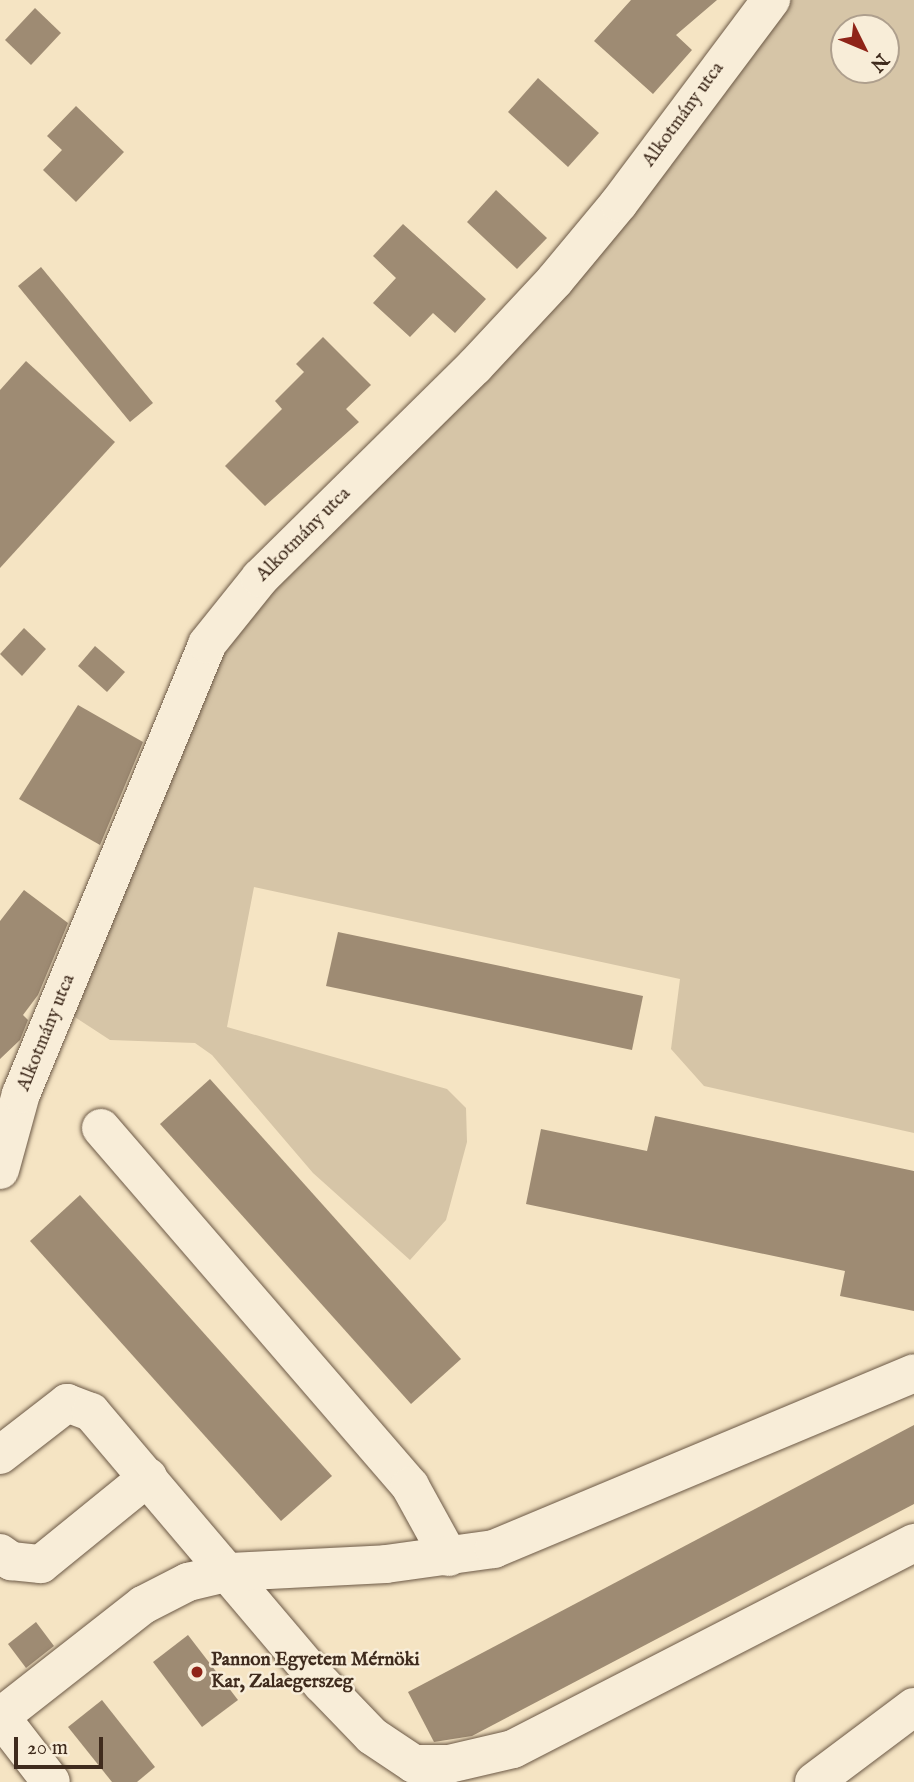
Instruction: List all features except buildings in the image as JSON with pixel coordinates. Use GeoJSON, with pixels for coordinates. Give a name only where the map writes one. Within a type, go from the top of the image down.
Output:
{"type":"FeatureCollection","features":[{"type":"Feature","properties":{"kind":"street","name":"Alkotmány utca"},"geometry":{"type":"LineString","coordinates":[[0,1170],[21,1094],[207,643],[260,578],[474,368],[555,280],[619,204],[771,0]]}},
{"type":"Feature","properties":{"kind":"street"},"geometry":{"type":"LineString","coordinates":[[101,1128],[410,1486],[449,1557]]}},
{"type":"Feature","properties":{"kind":"street"},"geometry":{"type":"LineString","coordinates":[[51,1782],[0,1717],[143,1605],[188,1582],[230,1572],[449,1557],[494,1549],[914,1373]]}},
{"type":"Feature","properties":{"kind":"street"},"geometry":{"type":"LineString","coordinates":[[0,1454],[67,1403],[91,1412],[323,1684],[372,1736],[414,1764],[449,1764],[513,1749],[914,1543]]}},
{"type":"Feature","properties":{"kind":"street"},"geometry":{"type":"LineString","coordinates":[[0,1553],[11,1561],[41,1564],[148,1477]]}},
{"type":"Feature","properties":{"kind":"street"},"geometry":{"type":"LineString","coordinates":[[814,1782],[914,1707]]}},
{"type":"Feature","properties":{"kind":"shaded area"},"geometry":{"type":"Polygon","coordinates":[[[787,0],[914,0],[914,1133],[704,1086],[671,1049],[680,979],[254,887],[227,1027],[447,1089],[466,1108],[467,1142],[446,1220],[410,1260],[313,1173],[212,1055],[195,1043],[110,1040],[64,1010],[226,630],[787,0]]]}},
{"type":"Feature","properties":{"kind":"place","name":"Pannon Egyetem Mérnöki Kar, Zalaegerszeg"},"geometry":{"type":"Point","coordinates":[197,1672]}}]}
